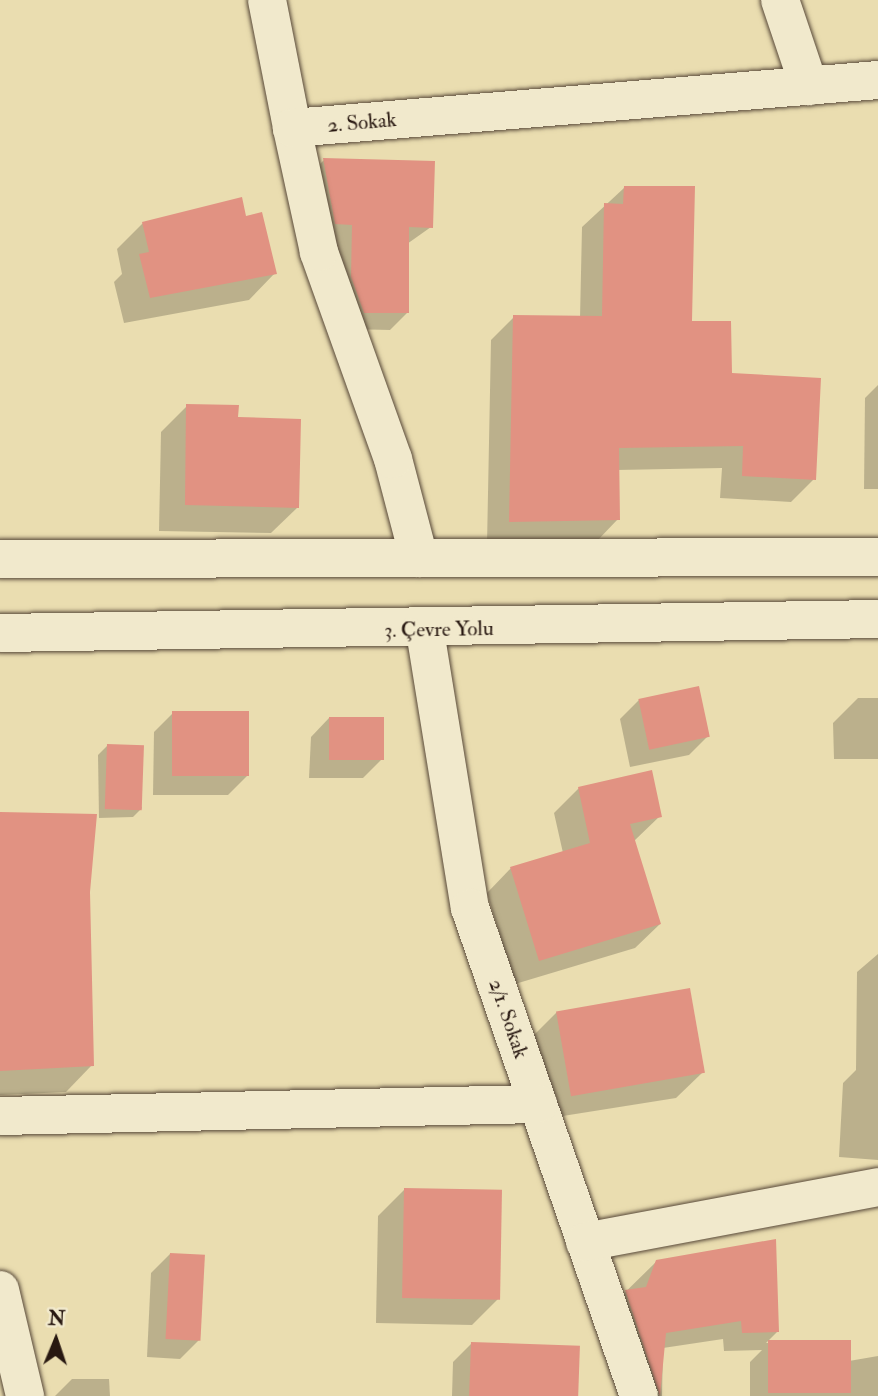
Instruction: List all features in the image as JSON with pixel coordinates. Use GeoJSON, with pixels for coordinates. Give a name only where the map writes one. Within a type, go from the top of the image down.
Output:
{"type":"FeatureCollection","features":[{"type":"Feature","properties":{"kind":"street"},"geometry":{"type":"LineString","coordinates":[[267,0],[319,251],[393,459],[419,558]]}},
{"type":"Feature","properties":{"kind":"street"},"geometry":{"type":"LineString","coordinates":[[780,0],[809,86]]}},
{"type":"Feature","properties":{"kind":"street","name":"2. Sokak"},"geometry":{"type":"LineString","coordinates":[[292,128],[878,80]]}},
{"type":"Feature","properties":{"kind":"street"},"geometry":{"type":"LineString","coordinates":[[0,559],[878,557]]}},
{"type":"Feature","properties":{"kind":"street","name":"3. Çevre Yolu"},"geometry":{"type":"LineString","coordinates":[[0,633],[425,631],[878,619]]}},
{"type":"Feature","properties":{"kind":"street","name":"2/1. Sokak"},"geometry":{"type":"LineString","coordinates":[[425,631],[470,908],[639,1396]]}},
{"type":"Feature","properties":{"kind":"street"},"geometry":{"type":"LineString","coordinates":[[0,1116],[538,1104]]}},
{"type":"Feature","properties":{"kind":"street"},"geometry":{"type":"LineString","coordinates":[[585,1242],[878,1186]]}},
{"type":"Feature","properties":{"kind":"street"},"geometry":{"type":"LineString","coordinates":[[0,1290],[25,1396]]}},
{"type":"Feature","properties":{"kind":"building"},"geometry":{"type":"Polygon","coordinates":[[[323,158],[435,161],[433,228],[409,227],[409,313],[364,313],[351,277],[352,225],[335,224],[323,158]]]}},
{"type":"Feature","properties":{"kind":"building"},"geometry":{"type":"Polygon","coordinates":[[[624,186],[695,186],[692,321],[731,321],[732,373],[821,378],[816,480],[742,476],[743,446],[619,448],[620,520],[509,522],[513,315],[602,316],[604,203],[623,204],[624,186]]]}},
{"type":"Feature","properties":{"kind":"building"},"geometry":{"type":"Polygon","coordinates":[[[242,197],[246,216],[262,212],[277,274],[150,298],[139,254],[149,252],[142,222],[242,197]]]}},
{"type":"Feature","properties":{"kind":"building"},"geometry":{"type":"Polygon","coordinates":[[[186,404],[239,405],[238,417],[301,419],[299,508],[185,505],[186,404]]]}},
{"type":"Feature","properties":{"kind":"building"},"geometry":{"type":"Polygon","coordinates":[[[699,686],[710,737],[649,750],[638,699],[699,686]]]}},
{"type":"Feature","properties":{"kind":"building"},"geometry":{"type":"Polygon","coordinates":[[[172,711],[249,711],[249,776],[172,776],[172,711]]]}},
{"type":"Feature","properties":{"kind":"building"},"geometry":{"type":"Polygon","coordinates":[[[329,717],[384,717],[384,760],[329,760],[329,717]]]}},
{"type":"Feature","properties":{"kind":"building"},"geometry":{"type":"Polygon","coordinates":[[[107,744],[144,745],[142,810],[105,809],[107,744]]]}},
{"type":"Feature","properties":{"kind":"building"},"geometry":{"type":"Polygon","coordinates":[[[652,770],[662,817],[630,824],[661,924],[539,961],[510,867],[590,843],[578,787],[652,770]]]}},
{"type":"Feature","properties":{"kind":"building"},"geometry":{"type":"Polygon","coordinates":[[[0,812],[97,814],[90,892],[94,1066],[0,1071],[0,812]]]}},
{"type":"Feature","properties":{"kind":"building"},"geometry":{"type":"Polygon","coordinates":[[[690,988],[705,1073],[571,1096],[556,1012],[690,988]]]}},
{"type":"Feature","properties":{"kind":"building"},"geometry":{"type":"Polygon","coordinates":[[[404,1188],[502,1190],[500,1300],[402,1298],[404,1188]]]}},
{"type":"Feature","properties":{"kind":"building"},"geometry":{"type":"Polygon","coordinates":[[[776,1239],[779,1332],[742,1333],[741,1321],[666,1333],[660,1396],[625,1290],[646,1287],[656,1260],[776,1239]]]}},
{"type":"Feature","properties":{"kind":"building"},"geometry":{"type":"Polygon","coordinates":[[[170,1253],[205,1255],[200,1341],[165,1339],[170,1253]]]}},
{"type":"Feature","properties":{"kind":"building"},"geometry":{"type":"Polygon","coordinates":[[[768,1340],[851,1340],[851,1393],[768,1393],[768,1340]]]}},
{"type":"Feature","properties":{"kind":"building"},"geometry":{"type":"Polygon","coordinates":[[[471,1342],[580,1346],[578,1396],[469,1396],[471,1342]]]}}]}
